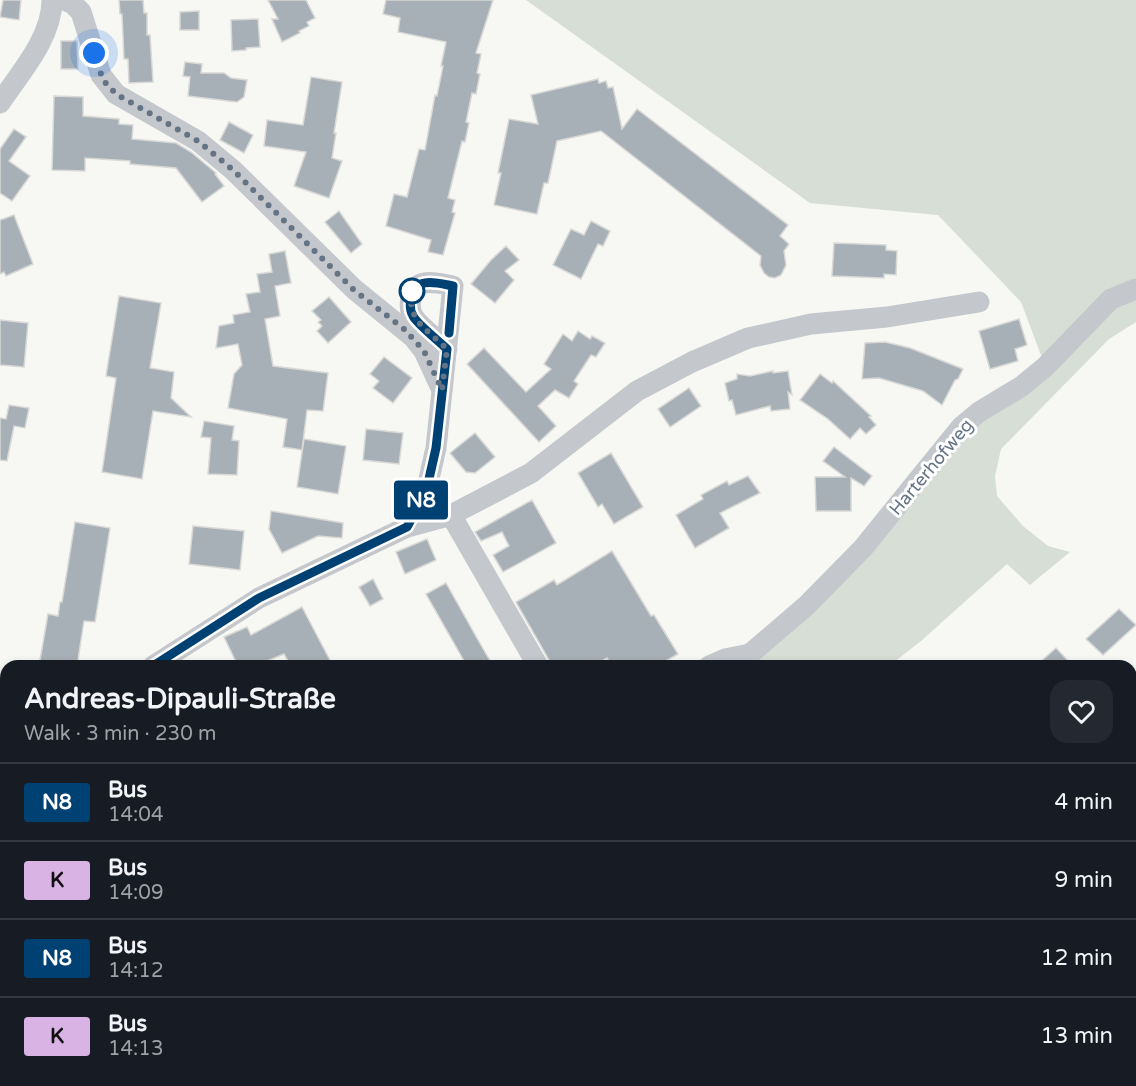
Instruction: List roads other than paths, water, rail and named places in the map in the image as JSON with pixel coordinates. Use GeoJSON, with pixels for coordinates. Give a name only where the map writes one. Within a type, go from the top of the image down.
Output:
{"type":"FeatureCollection","features":[{"type":"Feature","properties":{"kind":"street"},"geometry":{"type":"LineString","coordinates":[[0,103],[36,49],[52,10],[52,0]]}},
{"type":"Feature","properties":{"kind":"street"},"geometry":{"type":"LineString","coordinates":[[65,0],[81,12],[100,75],[116,94],[198,141],[233,170],[354,290],[413,337],[424,351],[442,390]]}},
{"type":"Feature","properties":{"kind":"street"},"geometry":{"type":"LineString","coordinates":[[407,527],[426,492],[436,448],[447,349],[453,286],[429,281],[419,284],[412,291],[410,302],[413,316],[447,349]]}},
{"type":"Feature","properties":{"kind":"street","name":"Harterhofweg"},"geometry":{"type":"LineString","coordinates":[[747,660],[806,606],[863,548],[961,427],[979,412],[1022,386],[1045,367],[1111,299],[1136,290]]}},
{"type":"Feature","properties":{"kind":"street"},"geometry":{"type":"LineString","coordinates":[[162,660],[259,598],[407,527],[451,515],[531,473],[638,391],[692,362],[748,338],[811,324],[887,317],[979,302]]}},
{"type":"Feature","properties":{"kind":"street"},"geometry":{"type":"LineString","coordinates":[[451,515],[535,660]]}},
{"type":"Feature","properties":{"kind":"street"},"geometry":{"type":"LineString","coordinates":[[722,660],[747,660]]}}]}
